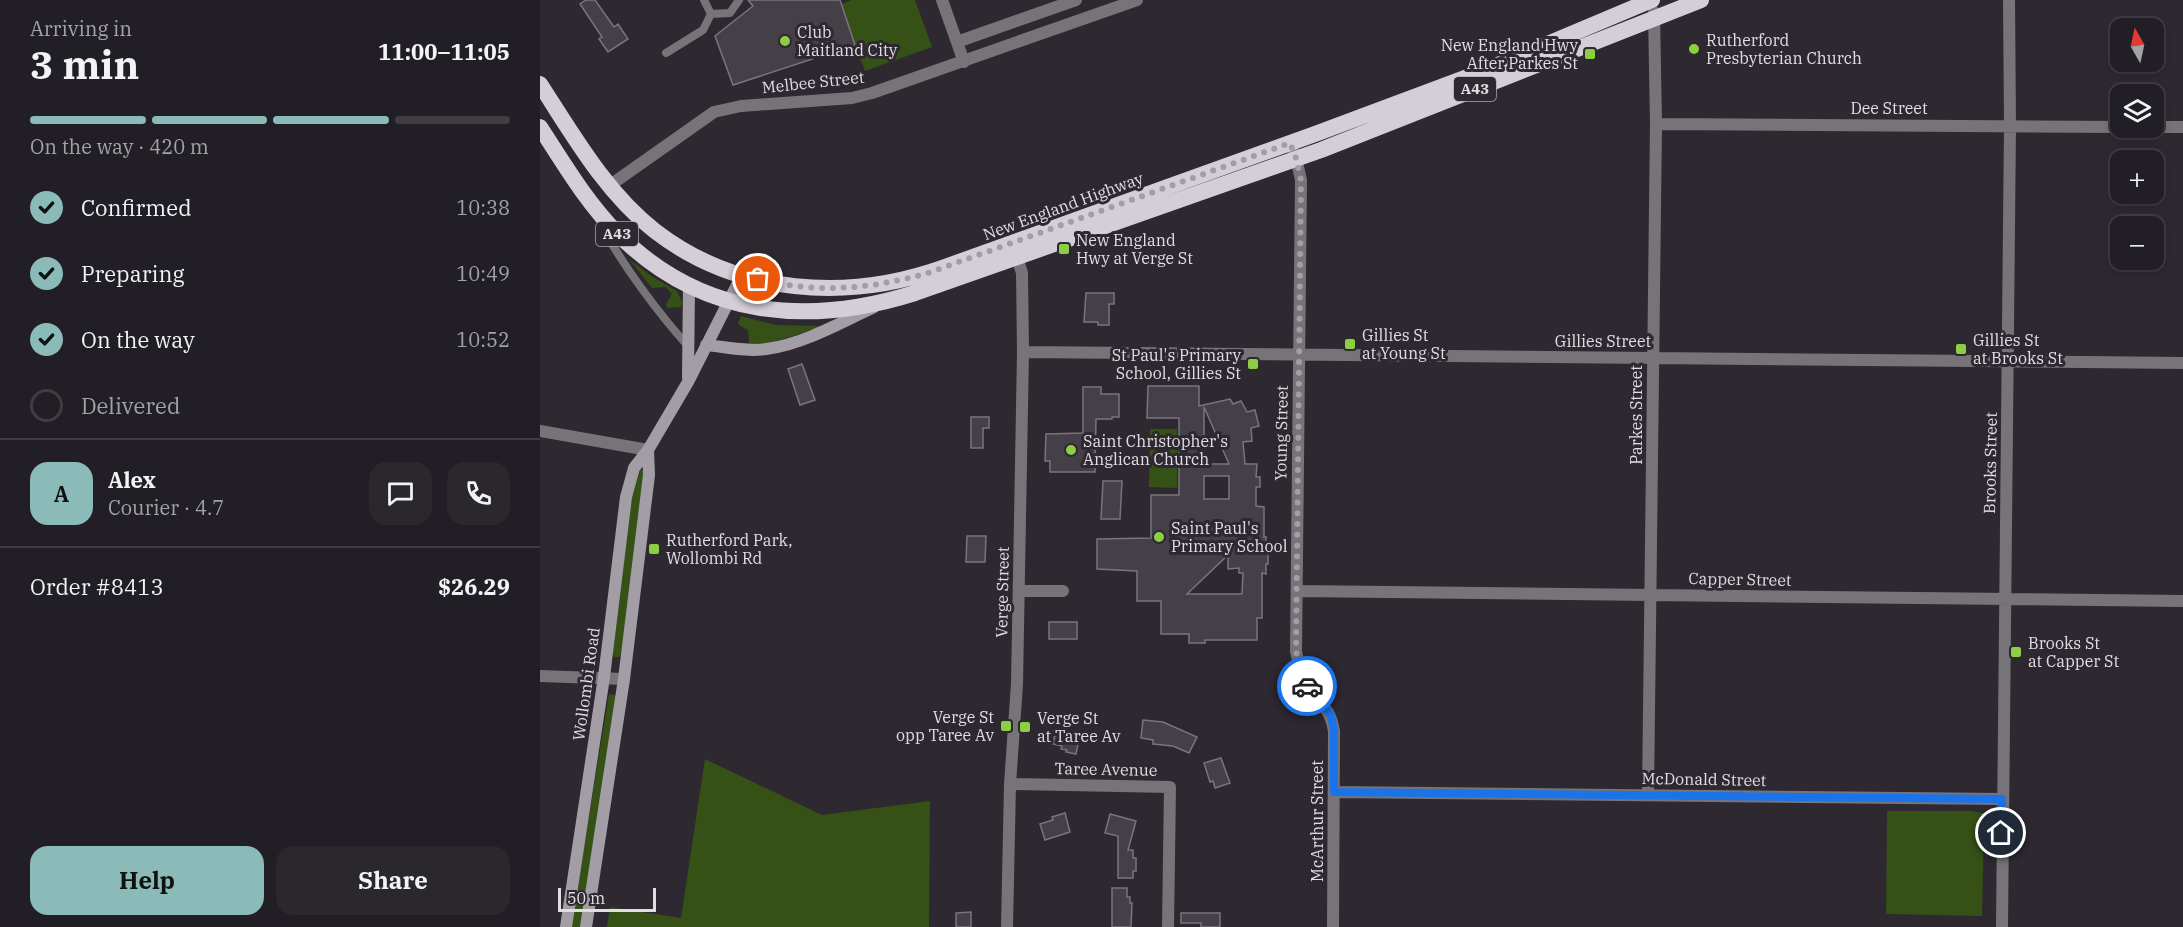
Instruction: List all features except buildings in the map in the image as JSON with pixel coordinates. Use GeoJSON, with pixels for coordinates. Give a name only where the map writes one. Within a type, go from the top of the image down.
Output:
{"type":"FeatureCollection","features":[{"type":"Feature","properties":{"kind":"highway","name":"New England Highway"},"geometry":{"type":"LineString","coordinates":[[540,84],[609,186],[654,231],[720,269],[775,284],[829,289],[892,283],[928,273],[1293,151],[1653,0]]}},
{"type":"Feature","properties":{"kind":"highway","name":"New England Highway"},"geometry":{"type":"LineString","coordinates":[[540,128],[606,222],[633,249],[689,286],[729,302],[757,309],[830,311],[883,303],[1017,257],[1293,151],[1701,0]]}},
{"type":"Feature","properties":{"kind":"main road","name":"Wollombi Road"},"geometry":{"type":"LineString","coordinates":[[566,927],[604,677],[626,497],[634,468],[648,450],[687,382],[742,276]]}},
{"type":"Feature","properties":{"kind":"main road"},"geometry":{"type":"LineString","coordinates":[[687,382],[689,286]]}},
{"type":"Feature","properties":{"kind":"main road"},"geometry":{"type":"LineString","coordinates":[[706,345],[764,350],[779,347],[832,327],[883,303]]}},
{"type":"Feature","properties":{"kind":"main road"},"geometry":{"type":"LineString","coordinates":[[586,927],[624,679],[649,475],[648,450]]}},
{"type":"Feature","properties":{"kind":"street"},"geometry":{"type":"LineString","coordinates":[[942,0],[964,62]]}},
{"type":"Feature","properties":{"kind":"street"},"geometry":{"type":"LineString","coordinates":[[957,42],[1076,0]]}},
{"type":"Feature","properties":{"kind":"street","name":"Parkes Street"},"geometry":{"type":"LineString","coordinates":[[1648,794],[1656,124],[1653,0]]}},
{"type":"Feature","properties":{"kind":"street","name":"Brooks Street"},"geometry":{"type":"LineString","coordinates":[[2002,927],[2010,125],[2009,0]]}},
{"type":"Feature","properties":{"kind":"street","name":"Melbee Street"},"geometry":{"type":"LineString","coordinates":[[609,186],[714,112],[741,106],[862,96],[964,62],[1129,1]]}},
{"type":"Feature","properties":{"kind":"street","name":"Dee Street"},"geometry":{"type":"LineString","coordinates":[[1656,124],[2110,127]]}},
{"type":"Feature","properties":{"kind":"street"},"geometry":{"type":"LineString","coordinates":[[2164,127],[2183,127]]}},
{"type":"Feature","properties":{"kind":"street","name":"Young Street"},"geometry":{"type":"LineString","coordinates":[[1293,151],[1301,180],[1296,651],[1301,675],[1310,691],[1331,715]]}},
{"type":"Feature","properties":{"kind":"street","name":"Verge Street"},"geometry":{"type":"LineString","coordinates":[[1007,927],[1010,784],[1017,684],[1023,352],[1022,273],[1017,257]]}},
{"type":"Feature","properties":{"kind":"street","name":"Gillies Street"},"geometry":{"type":"LineString","coordinates":[[1023,352],[2183,363]]}},
{"type":"Feature","properties":{"kind":"street"},"geometry":{"type":"LineString","coordinates":[[540,431],[648,450]]}},
{"type":"Feature","properties":{"kind":"street"},"geometry":{"type":"LineString","coordinates":[[1019,591],[1063,591]]}},
{"type":"Feature","properties":{"kind":"street","name":"Capper Street"},"geometry":{"type":"LineString","coordinates":[[1297,591],[2183,601]]}},
{"type":"Feature","properties":{"kind":"street"},"geometry":{"type":"LineString","coordinates":[[540,676],[624,679]]}},
{"type":"Feature","properties":{"kind":"street","name":"McArthur Street"},"geometry":{"type":"LineString","coordinates":[[1331,715],[1334,731],[1333,927]]}},
{"type":"Feature","properties":{"kind":"street","name":"Taree Avenue"},"geometry":{"type":"LineString","coordinates":[[1010,784],[1170,787],[1168,927]]}},
{"type":"Feature","properties":{"kind":"street","name":"McDonald Street"},"geometry":{"type":"LineString","coordinates":[[1334,792],[2002,799]]}},
{"type":"Feature","properties":{"kind":"lane"},"geometry":{"type":"LineString","coordinates":[[704,0],[711,14]]}},
{"type":"Feature","properties":{"kind":"lane"},"geometry":{"type":"LineString","coordinates":[[711,14],[730,13],[739,0]]}},
{"type":"Feature","properties":{"kind":"lane"},"geometry":{"type":"LineString","coordinates":[[666,53],[703,30],[711,14]]}},
{"type":"Feature","properties":{"kind":"lane"},"geometry":{"type":"LineString","coordinates":[[585,194],[611,243],[673,329],[688,346]]}},
{"type":"Feature","properties":{"kind":"green space"},"geometry":{"type":"Polygon","coordinates":[[[852,0],[915,0],[932,47],[865,71],[839,5],[852,0]]]}},
{"type":"Feature","properties":{"kind":"green space"},"geometry":{"type":"Polygon","coordinates":[[[629,259],[651,276],[677,291],[682,302],[681,307],[667,308],[666,304],[672,294],[666,287],[652,288],[629,259]]]}},
{"type":"Feature","properties":{"kind":"green space"},"geometry":{"type":"Polygon","coordinates":[[[741,316],[776,325],[818,326],[775,341],[749,343],[748,330],[738,323],[741,316]]]}},
{"type":"Feature","properties":{"kind":"green space"},"geometry":{"type":"Polygon","coordinates":[[[1150,429],[1177,429],[1177,488],[1149,487],[1150,429]]]}},
{"type":"Feature","properties":{"kind":"green space"},"geometry":{"type":"Polygon","coordinates":[[[640,470],[644,471],[623,650],[619,657],[614,657],[612,650],[630,504],[640,470]]]}},
{"type":"Feature","properties":{"kind":"green space"},"geometry":{"type":"Polygon","coordinates":[[[609,694],[615,695],[616,699],[582,927],[571,927],[609,694]]]}},
{"type":"Feature","properties":{"kind":"green space"},"geometry":{"type":"Polygon","coordinates":[[[705,759],[822,815],[930,801],[929,927],[607,927],[610,907],[681,918],[705,759]]]}},
{"type":"Feature","properties":{"kind":"green space"},"geometry":{"type":"Polygon","coordinates":[[[1887,811],[1983,813],[1982,916],[1886,914],[1887,811]]]}},
{"type":"Feature","properties":{"kind":"way so far"},"geometry":{"type":"LineString","coordinates":[[758,279],[775,284],[829,289],[892,283],[928,273],[1290,143],[1301,180],[1296,651],[1301,675],[1307,686]]}},
{"type":"Feature","properties":{"kind":"place","name":"Club Maitland City"},"geometry":{"type":"Point","coordinates":[785,41]}},
{"type":"Feature","properties":{"kind":"place","name":"Rutherford Presbyterian Church"},"geometry":{"type":"Point","coordinates":[1694,49]}},
{"type":"Feature","properties":{"kind":"place","name":"New England Hwy After Parkes St"},"geometry":{"type":"Point","coordinates":[1590,54]}},
{"type":"Feature","properties":{"kind":"place","name":"New England Hwy at Verge St"},"geometry":{"type":"Point","coordinates":[1064,249]}},
{"type":"Feature","properties":{"kind":"place","name":"Gillies St at Young St"},"geometry":{"type":"Point","coordinates":[1350,344]}},
{"type":"Feature","properties":{"kind":"place","name":"Gillies St at Brooks St"},"geometry":{"type":"Point","coordinates":[1961,349]}},
{"type":"Feature","properties":{"kind":"place","name":"St Paul's Primary School, Gillies St"},"geometry":{"type":"Point","coordinates":[1253,364]}},
{"type":"Feature","properties":{"kind":"place","name":"Saint Christopher's Anglican Church"},"geometry":{"type":"Point","coordinates":[1071,450]}},
{"type":"Feature","properties":{"kind":"place","name":"Saint Paul's Primary School"},"geometry":{"type":"Point","coordinates":[1159,537]}},
{"type":"Feature","properties":{"kind":"place","name":"Rutherford Park, Wollombi Rd"},"geometry":{"type":"Point","coordinates":[654,549]}},
{"type":"Feature","properties":{"kind":"place","name":"Brooks St at Capper St"},"geometry":{"type":"Point","coordinates":[2016,652]}},
{"type":"Feature","properties":{"kind":"place","name":"Verge St opp Taree Av"},"geometry":{"type":"Point","coordinates":[1006,726]}},
{"type":"Feature","properties":{"kind":"place","name":"Verge St at Taree Av"},"geometry":{"type":"Point","coordinates":[1025,727]}},
{"type":"Feature","properties":{"kind":"route"},"geometry":{"type":"LineString","coordinates":[[1307,686],[1331,715],[1334,731],[1334,792],[2002,799],[2001,833]]}}]}
